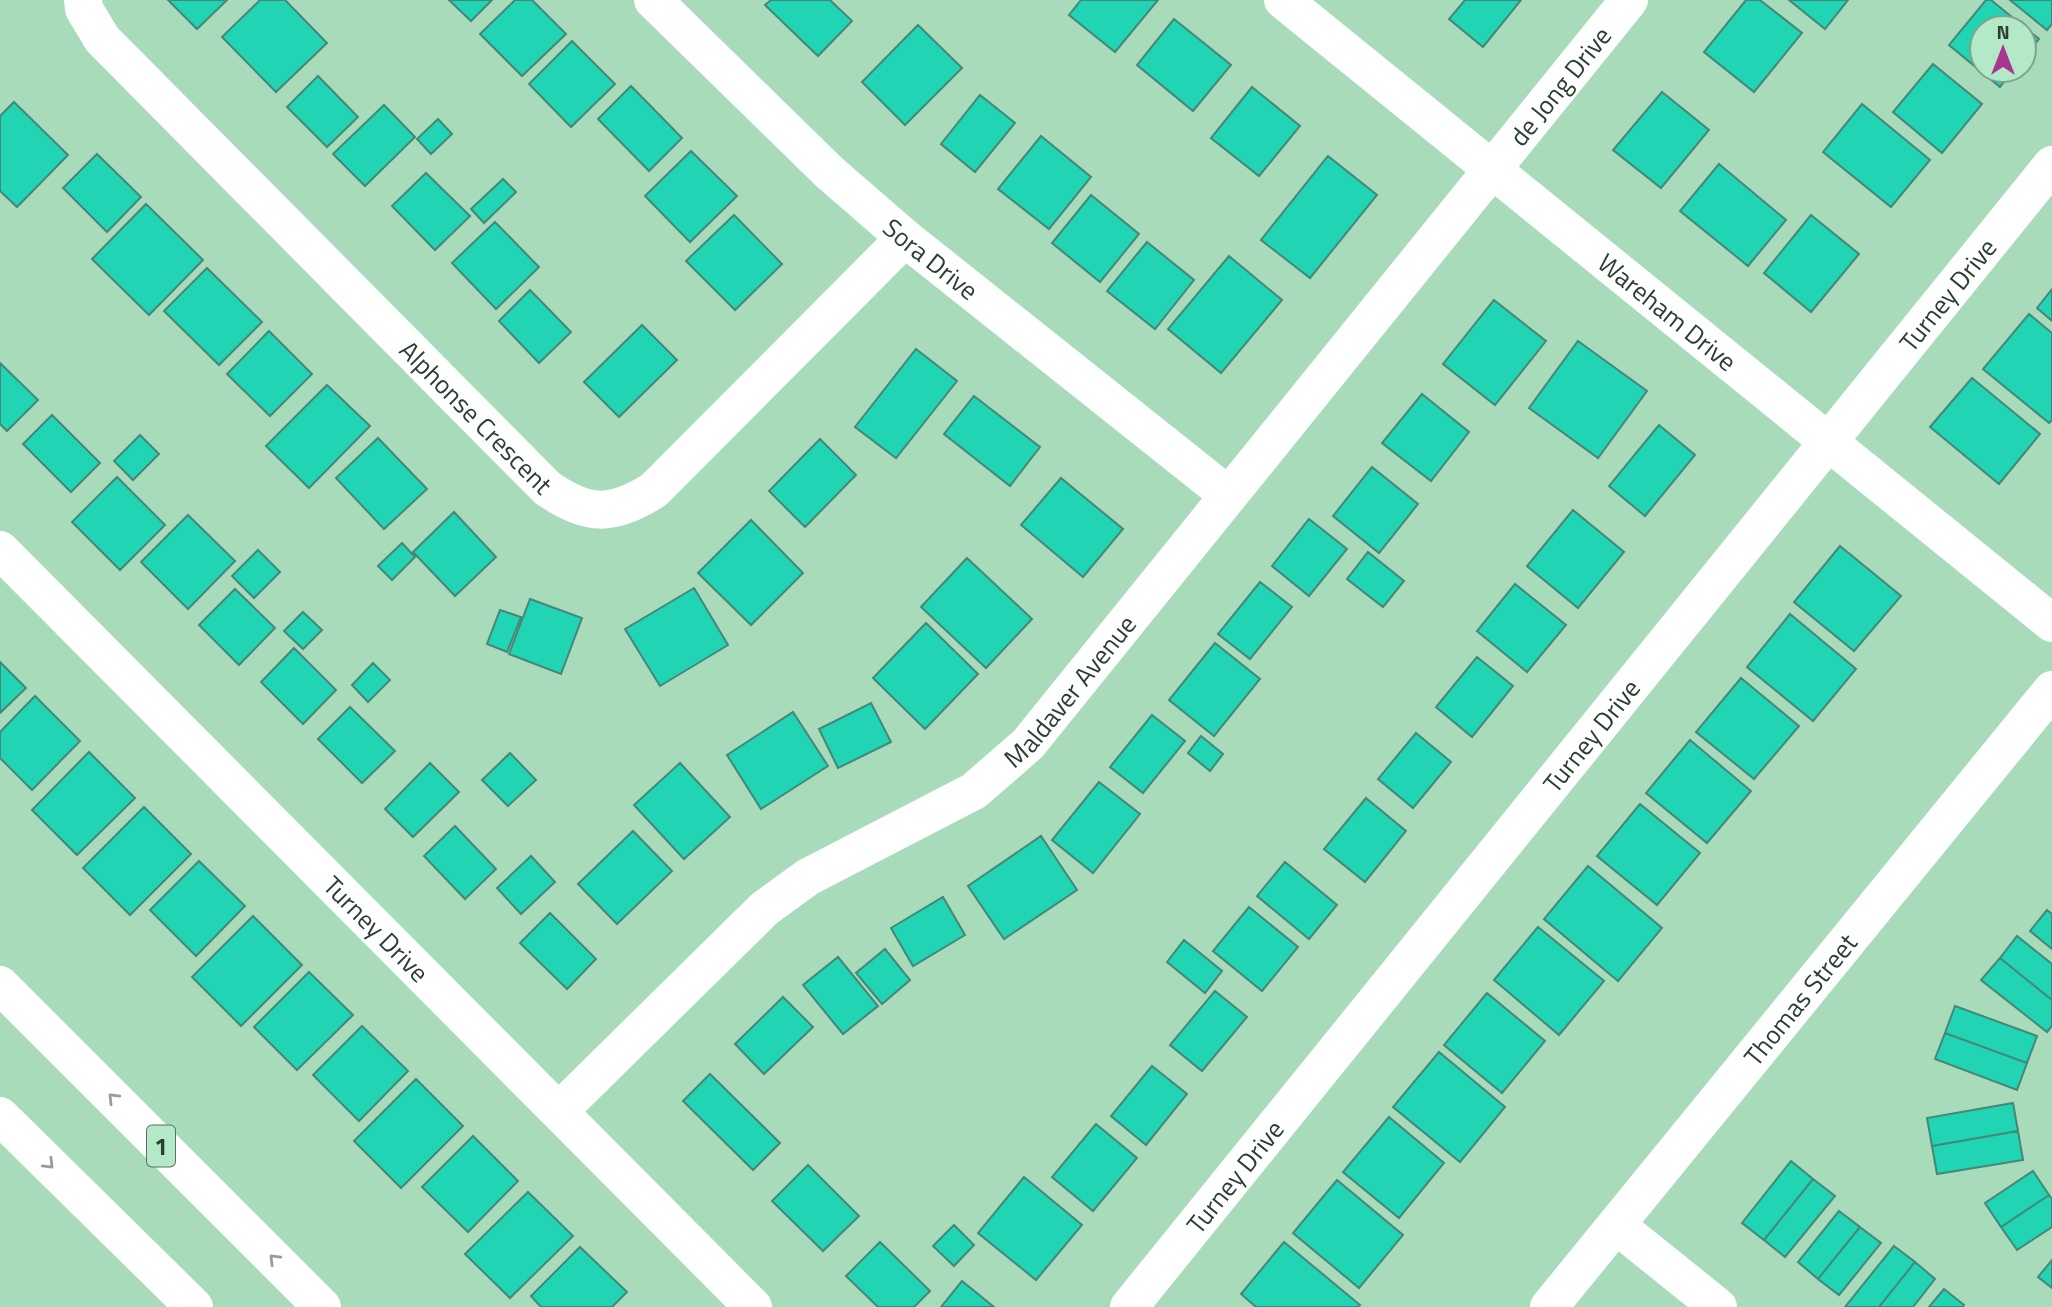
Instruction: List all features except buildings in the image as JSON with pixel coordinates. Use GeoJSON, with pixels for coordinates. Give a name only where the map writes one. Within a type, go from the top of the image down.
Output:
{"type":"FeatureCollection","features":[{"type":"Feature","properties":{"kind":"street","name":"Alphonse Crescent"},"geometry":{"type":"LineString","coordinates":[[83,0],[84,9],[102,39],[547,488],[570,504],[594,510],[619,509],[654,490],[905,238]]}},
{"type":"Feature","properties":{"kind":"street","name":"Sora Drive"},"geometry":{"type":"LineString","coordinates":[[653,0],[828,172],[905,238],[1228,495]]}},
{"type":"Feature","properties":{"kind":"street","name":"Wareham Drive"},"geometry":{"type":"LineString","coordinates":[[1283,0],[2052,623]]}},
{"type":"Feature","properties":{"kind":"street","name":"de Jong Drive"},"geometry":{"type":"LineString","coordinates":[[1490,170],[1629,0]]}},
{"type":"Feature","properties":{"kind":"street","name":"Turney Drive"},"geometry":{"type":"LineString","coordinates":[[1129,1307],[2052,164]]}},
{"type":"Feature","properties":{"kind":"street","name":"Maldaver Avenue"},"geometry":{"type":"LineString","coordinates":[[559,1111],[764,909],[808,877],[946,807],[1000,771],[1028,744],[1490,170]]}},
{"type":"Feature","properties":{"kind":"street","name":"Turney Drive"},"geometry":{"type":"LineString","coordinates":[[0,550],[753,1307]]}},
{"type":"Feature","properties":{"kind":"street","name":"Thomas Street"},"geometry":{"type":"LineString","coordinates":[[1549,1307],[2052,690]]}},
{"type":"Feature","properties":{"kind":"street","name":"1"},"geometry":{"type":"LineString","coordinates":[[0,985],[322,1307]]}},
{"type":"Feature","properties":{"kind":"street"},"geometry":{"type":"LineString","coordinates":[[0,1116],[194,1307]]}},
{"type":"Feature","properties":{"kind":"street"},"geometry":{"type":"LineString","coordinates":[[1616,1224],[1718,1307]]}}]}
